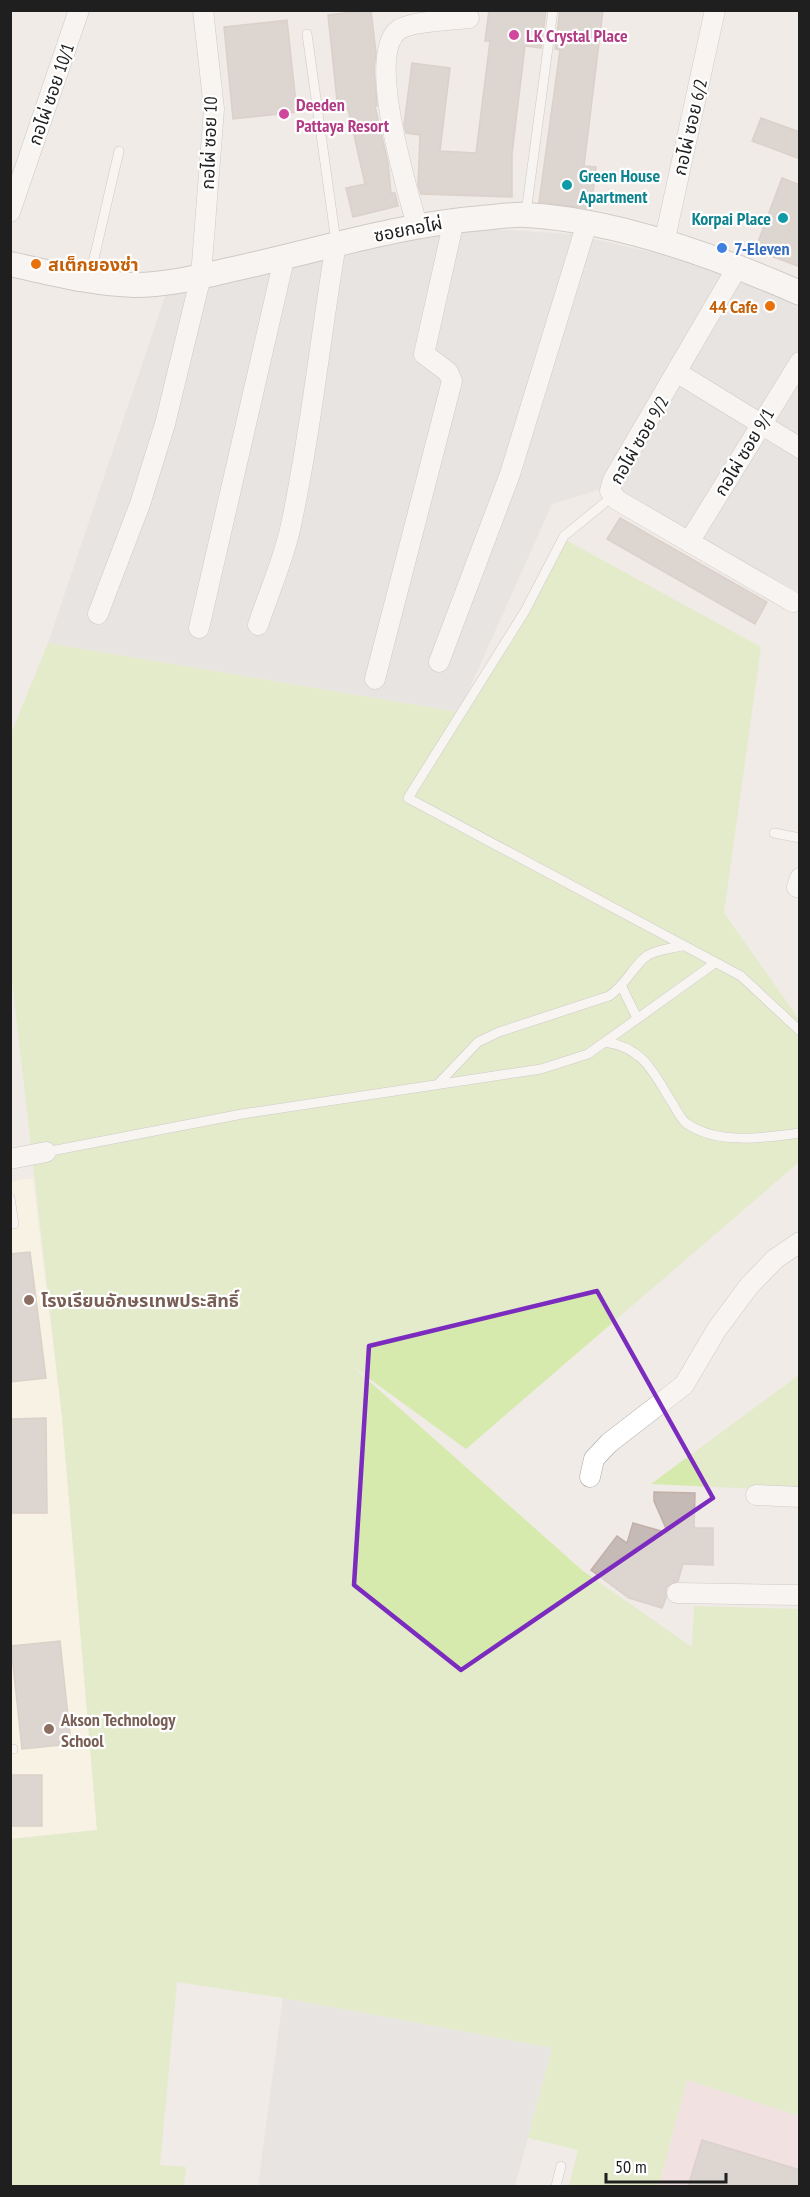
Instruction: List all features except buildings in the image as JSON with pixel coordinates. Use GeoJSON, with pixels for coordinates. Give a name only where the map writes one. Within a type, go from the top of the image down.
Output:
{"type":"FeatureCollection","features":[{"type":"Feature","properties":{"kind":"street","name":"กอไผ่ ซอย 10/1"},"geometry":{"type":"LineString","coordinates":[[10,212],[79,10]]}},
{"type":"Feature","properties":{"kind":"street","name":"กอไผ่ ซอย 10"},"geometry":{"type":"LineString","coordinates":[[99,614],[140,504],[165,424],[201,276],[214,109],[202,10]]}},
{"type":"Feature","properties":{"kind":"street","name":"กอไผ่ ซอย 6/2"},"geometry":{"type":"LineString","coordinates":[[664,243],[716,10]]}},
{"type":"Feature","properties":{"kind":"street"},"geometry":{"type":"LineString","coordinates":[[417,225],[393,137],[386,69],[388,47],[397,31],[409,25],[469,18]]}},
{"type":"Feature","properties":{"kind":"street","name":"ซอยกอไผ่"},"geometry":{"type":"LineString","coordinates":[[10,264],[89,281],[137,285],[201,276],[284,259],[417,225],[526,215],[587,223],[664,243],[738,266],[800,293]]}},
{"type":"Feature","properties":{"kind":"street"},"geometry":{"type":"LineString","coordinates":[[375,679],[452,381],[448,372],[424,354],[454,220]]}},
{"type":"Feature","properties":{"kind":"street"},"geometry":{"type":"LineString","coordinates":[[439,662],[510,474],[587,223]]}},
{"type":"Feature","properties":{"kind":"street"},"geometry":{"type":"LineString","coordinates":[[258,625],[291,526],[307,439],[336,244]]}},
{"type":"Feature","properties":{"kind":"street"},"geometry":{"type":"LineString","coordinates":[[199,628],[284,259]]}},
{"type":"Feature","properties":{"kind":"street","name":"กอไผ่ ซอย 9/2"},"geometry":{"type":"LineString","coordinates":[[738,266],[678,373],[613,480],[610,491],[613,496],[792,602]]}},
{"type":"Feature","properties":{"kind":"street","name":"กอไผ่ ซอย 9/1"},"geometry":{"type":"LineString","coordinates":[[689,542],[800,362]]}},
{"type":"Feature","properties":{"kind":"street"},"geometry":{"type":"LineString","coordinates":[[678,373],[800,448]]}},
{"type":"Feature","properties":{"kind":"street"},"geometry":{"type":"LineString","coordinates":[[590,1477],[594,1459],[609,1443],[684,1385],[717,1329],[749,1286],[775,1259],[800,1242]]}},
{"type":"Feature","properties":{"kind":"street"},"geometry":{"type":"LineString","coordinates":[[756,1495],[800,1497]]}},
{"type":"Feature","properties":{"kind":"street"},"geometry":{"type":"LineString","coordinates":[[677,1593],[800,1595]]}},
{"type":"Feature","properties":{"kind":"lane"},"geometry":{"type":"LineString","coordinates":[[526,215],[553,10]]}},
{"type":"Feature","properties":{"kind":"lane"},"geometry":{"type":"LineString","coordinates":[[307,34],[336,244]]}},
{"type":"Feature","properties":{"kind":"lane"},"geometry":{"type":"LineString","coordinates":[[89,281],[119,151]]}},
{"type":"Feature","properties":{"kind":"lane"},"geometry":{"type":"LineString","coordinates":[[613,496],[564,536],[525,611],[408,798],[741,976],[800,1031]]}},
{"type":"Feature","properties":{"kind":"lane"},"geometry":{"type":"LineString","coordinates":[[774,833],[800,838]]}},
{"type":"Feature","properties":{"kind":"lane"},"geometry":{"type":"LineString","coordinates":[[439,1083],[478,1042],[499,1032],[609,996],[622,987],[643,959],[655,952],[682,946]]}},
{"type":"Feature","properties":{"kind":"lane"},"geometry":{"type":"LineString","coordinates":[[27,1156],[242,1114],[542,1069],[588,1054],[715,963]]}},
{"type":"Feature","properties":{"kind":"lane"},"geometry":{"type":"LineString","coordinates":[[622,987],[637,1018]]}},
{"type":"Feature","properties":{"kind":"lane"},"geometry":{"type":"LineString","coordinates":[[605,1042],[621,1044],[644,1059],[684,1122],[694,1128],[722,1136],[750,1138],[800,1133]]}},
{"type":"Feature","properties":{"kind":"lane"},"geometry":{"type":"LineString","coordinates":[[10,1198],[14,1224],[10,1224]]}},
{"type":"Feature","properties":{"kind":"lane"},"geometry":{"type":"LineString","coordinates":[[556,2187],[561,2166]]}},
{"type":"Feature","properties":{"kind":"highlighted area"},"geometry":{"type":"Polygon","coordinates":[[[597,1291],[713,1498],[461,1670],[354,1585],[369,1346],[597,1291]]]}},
{"type":"Feature","properties":{"kind":"shaded area"},"geometry":{"type":"Polygon","coordinates":[[[461,227],[572,234],[721,268],[799,308],[799,592],[602,489],[552,504],[459,712],[48,643],[165,296],[461,227]]]}},
{"type":"Feature","properties":{"kind":"shaded area"},"geometry":{"type":"Polygon","coordinates":[[[33,1178],[62,1417],[97,1830],[11,1839],[10,1182],[33,1178]]]}},
{"type":"Feature","properties":{"kind":"shaded area"},"geometry":{"type":"Polygon","coordinates":[[[283,1998],[552,2048],[515,2186],[258,2186],[283,1998]]]}},
{"type":"Feature","properties":{"kind":"shaded area"},"geometry":{"type":"Polygon","coordinates":[[[687,2080],[799,2116],[799,2186],[659,2186],[687,2080]]]}},
{"type":"Feature","properties":{"kind":"green space"},"geometry":{"type":"Polygon","coordinates":[[[564,539],[761,647],[724,913],[799,1019],[799,1162],[466,1449],[352,1366],[583,1571],[692,1647],[694,1606],[799,1609],[799,2116],[687,2080],[659,2186],[569,2186],[578,2150],[528,2138],[552,2048],[283,1998],[177,1982],[160,2165],[186,2167],[184,2186],[11,2186],[11,1839],[97,1830],[62,1417],[11,972],[10,736],[48,643],[458,712],[564,539]]]}},
{"type":"Feature","properties":{"kind":"green space"},"geometry":{"type":"Polygon","coordinates":[[[799,1375],[799,1491],[651,1484],[799,1375]]]}},
{"type":"Feature","properties":{"kind":"place","name":"LK Crystal Place"},"geometry":{"type":"Point","coordinates":[514,35]}},
{"type":"Feature","properties":{"kind":"place","name":"Deeden Pattaya Resort"},"geometry":{"type":"Point","coordinates":[284,114]}},
{"type":"Feature","properties":{"kind":"place","name":"Green House Apartment"},"geometry":{"type":"Point","coordinates":[567,185]}},
{"type":"Feature","properties":{"kind":"place","name":"Korpai Place"},"geometry":{"type":"Point","coordinates":[783,218]}},
{"type":"Feature","properties":{"kind":"place","name":"7-Eleven"},"geometry":{"type":"Point","coordinates":[722,248]}},
{"type":"Feature","properties":{"kind":"place","name":"สเต็กยองซ่า"},"geometry":{"type":"Point","coordinates":[36,264]}},
{"type":"Feature","properties":{"kind":"place","name":"44 Cafe"},"geometry":{"type":"Point","coordinates":[770,306]}},
{"type":"Feature","properties":{"kind":"place","name":"โรงเรียนอักษรเทพประสิทธิ์"},"geometry":{"type":"Point","coordinates":[29,1300]}},
{"type":"Feature","properties":{"kind":"place","name":"Akson Technology School"},"geometry":{"type":"Point","coordinates":[49,1729]}}]}
